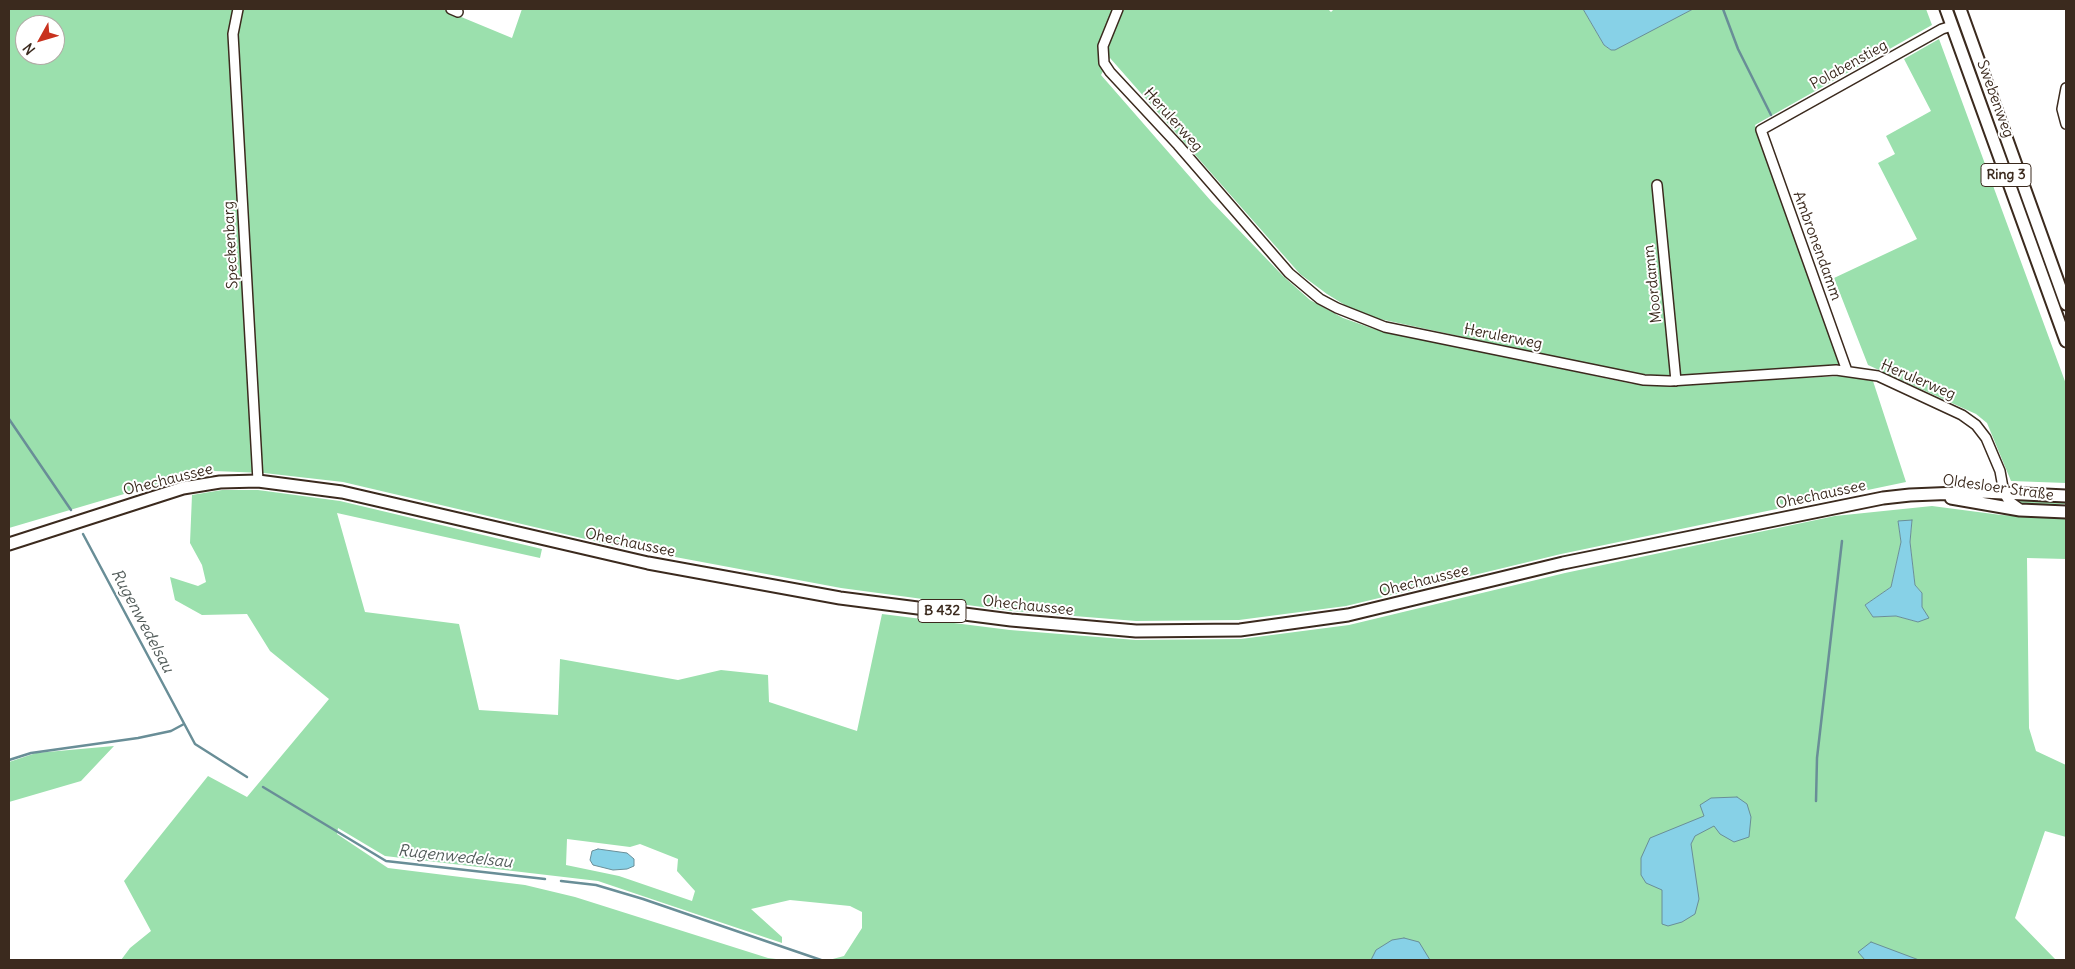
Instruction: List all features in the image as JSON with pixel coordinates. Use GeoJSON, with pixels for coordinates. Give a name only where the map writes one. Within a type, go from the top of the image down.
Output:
{"type":"FeatureCollection","features":[{"type":"Feature","properties":{"kind":"main road","name":"Swebenweg"},"geometry":{"type":"LineString","coordinates":[[1946,9],[2066,340]]}},
{"type":"Feature","properties":{"kind":"main road","name":"Swebenweg"},"geometry":{"type":"LineString","coordinates":[[1960,9],[2066,304]]}},
{"type":"Feature","properties":{"kind":"main road","name":"Ohechaussee"},"geometry":{"type":"LineString","coordinates":[[9,544],[183,488],[220,482],[258,481],[342,492],[648,563],[840,598],[1011,620],[1136,631],[1240,630],[1348,615],[1563,563],[1882,498],[1933,495]]}},
{"type":"Feature","properties":{"kind":"main road","name":"Oldesloer Straße"},"geometry":{"type":"LineString","coordinates":[[1933,495],[2004,493],[2066,496]]}},
{"type":"Feature","properties":{"kind":"main road","name":"Oldesloer Straße"},"geometry":{"type":"LineString","coordinates":[[1933,495],[2020,510],[2066,512]]}},
{"type":"Feature","properties":{"kind":"street","name":"Speckenbarg"},"geometry":{"type":"LineString","coordinates":[[238,9],[233,34],[258,481]]}},
{"type":"Feature","properties":{"kind":"street","name":"Herulerweg"},"geometry":{"type":"LineString","coordinates":[[1118,9],[1103,46],[1104,63],[1110,72],[1178,146],[1289,273],[1320,299],[1360,318],[1403,331],[1644,380],[1847,371],[1889,380],[1971,420],[1986,438],[2002,477],[2004,493]]}},
{"type":"Feature","properties":{"kind":"street","name":"Polabenstieg"},"geometry":{"type":"LineString","coordinates":[[1761,130],[1942,29],[1952,26]]}},
{"type":"Feature","properties":{"kind":"street"},"geometry":{"type":"LineString","coordinates":[[2066,88],[2062,109],[2066,124]]}},
{"type":"Feature","properties":{"kind":"street","name":"Ambronendamm"},"geometry":{"type":"LineString","coordinates":[[1761,130],[1847,371]]}},
{"type":"Feature","properties":{"kind":"street","name":"Moordamm"},"geometry":{"type":"LineString","coordinates":[[1657,185],[1676,380]]}},
{"type":"Feature","properties":{"kind":"street"},"geometry":{"type":"LineString","coordinates":[[1986,505],[1997,501],[2004,493],[2009,501],[2020,510]]}},
{"type":"Feature","properties":{"kind":"green space"},"geometry":{"type":"Polygon","coordinates":[[[9,9],[442,9],[512,38],[522,9],[1328,9],[1331,12],[1334,9],[1583,9],[1604,45],[1611,50],[1693,9],[1926,9],[1932,25],[1755,125],[1841,366],[1671,377],[1631,373],[1361,315],[1327,294],[1300,274],[1110,58],[1101,75],[1211,201],[1283,276],[1310,300],[1343,318],[1374,329],[1633,384],[1843,376],[1873,381],[1906,482],[1561,554],[1346,606],[1239,620],[1136,621],[1012,611],[841,588],[611,545],[343,482],[264,473],[214,471],[158,484],[9,528],[9,9]]]}},
{"type":"Feature","properties":{"kind":"green space"},"geometry":{"type":"Polygon","coordinates":[[[1939,39],[2066,384],[2066,483],[2011,481],[1987,423],[1976,414],[1868,365],[1834,278],[1917,239],[1878,163],[1895,154],[1886,136],[1931,111],[1904,59],[1939,39]]]}},
{"type":"Feature","properties":{"kind":"green space"},"geometry":{"type":"Polygon","coordinates":[[[222,490],[258,490],[340,501],[542,549],[540,558],[337,513],[365,612],[459,624],[479,710],[558,715],[560,659],[678,680],[721,670],[768,675],[769,702],[857,731],[882,614],[1010,630],[1136,640],[1241,639],[1349,625],[1565,573],[1835,516],[1932,506],[2001,515],[2066,519],[2066,559],[2027,558],[2029,728],[2036,751],[2066,765],[2066,837],[2045,831],[2015,918],[2056,960],[829,960],[844,956],[862,928],[862,912],[850,906],[790,900],[751,909],[782,937],[782,943],[598,881],[385,856],[338,828],[337,834],[388,868],[525,885],[575,897],[768,958],[784,960],[121,960],[130,948],[151,931],[124,881],[208,776],[247,797],[329,699],[270,651],[247,614],[202,615],[175,600],[170,577],[198,586],[206,582],[202,565],[190,543],[192,495],[222,490]],[[1898,521],[1901,542],[1891,587],[1865,605],[1873,617],[1896,616],[1918,622],[1922,593],[1915,585],[1910,542],[1912,521],[1898,521]],[[567,839],[566,865],[619,876],[692,901],[695,891],[677,871],[678,859],[640,844],[630,847],[567,839]]]}},
{"type":"Feature","properties":{"kind":"green space"},"geometry":{"type":"Polygon","coordinates":[[[2014,499],[2066,501],[2066,504],[2022,505],[2014,499]]]}},
{"type":"Feature","properties":{"kind":"green space"},"geometry":{"type":"Polygon","coordinates":[[[114,746],[81,781],[9,802],[9,762],[36,753],[114,746]]]}},
{"type":"Feature","properties":{"kind":"water"},"geometry":{"type":"Polygon","coordinates":[[[1583,9],[1693,9],[1615,50],[1611,50],[1604,45],[1583,9]]]}},
{"type":"Feature","properties":{"kind":"water"},"geometry":{"type":"Polygon","coordinates":[[[1912,520],[1910,542],[1915,585],[1922,593],[1922,607],[1929,618],[1918,622],[1896,616],[1873,617],[1865,605],[1891,587],[1901,542],[1898,521],[1912,520]]]}},
{"type":"Feature","properties":{"kind":"water"},"geometry":{"type":"Polygon","coordinates":[[[1737,797],[1747,804],[1751,817],[1749,837],[1734,842],[1720,834],[1714,826],[1695,836],[1691,844],[1699,899],[1695,914],[1682,922],[1668,926],[1662,924],[1662,890],[1646,883],[1641,875],[1641,858],[1650,838],[1704,816],[1700,805],[1711,798],[1737,797]]]}},
{"type":"Feature","properties":{"kind":"water"},"geometry":{"type":"Polygon","coordinates":[[[598,849],[627,853],[634,859],[634,866],[627,869],[613,870],[593,865],[590,860],[592,851],[598,849]]]}},
{"type":"Feature","properties":{"kind":"water"},"geometry":{"type":"Polygon","coordinates":[[[1404,938],[1419,942],[1430,960],[1371,960],[1376,950],[1392,940],[1404,938]]]}},
{"type":"Feature","properties":{"kind":"water"},"geometry":{"type":"Polygon","coordinates":[[[1871,942],[1919,960],[1865,960],[1858,952],[1871,942]]]}},
{"type":"Feature","properties":{"kind":"waterway"},"geometry":{"type":"LineString","coordinates":[[1723,9],[1738,49],[1771,115]]}},
{"type":"Feature","properties":{"kind":"waterway","name":"Rugenwedelsau"},"geometry":{"type":"LineString","coordinates":[[9,419],[71,510]]}},
{"type":"Feature","properties":{"kind":"waterway","name":"Rugenwedelsau"},"geometry":{"type":"LineString","coordinates":[[83,534],[195,744],[247,777]]}},
{"type":"Feature","properties":{"kind":"waterway"},"geometry":{"type":"LineString","coordinates":[[1816,801],[1817,758],[1842,541]]}},
{"type":"Feature","properties":{"kind":"waterway"},"geometry":{"type":"LineString","coordinates":[[9,760],[31,753],[138,738],[171,731],[184,724]]}},
{"type":"Feature","properties":{"kind":"waterway","name":"Rugenwedelsau"},"geometry":{"type":"LineString","coordinates":[[263,787],[386,861],[545,879]]}},
{"type":"Feature","properties":{"kind":"waterway","name":"Rugenwedelsau"},"geometry":{"type":"LineString","coordinates":[[561,881],[596,885],[643,899],[821,960]]}}]}
